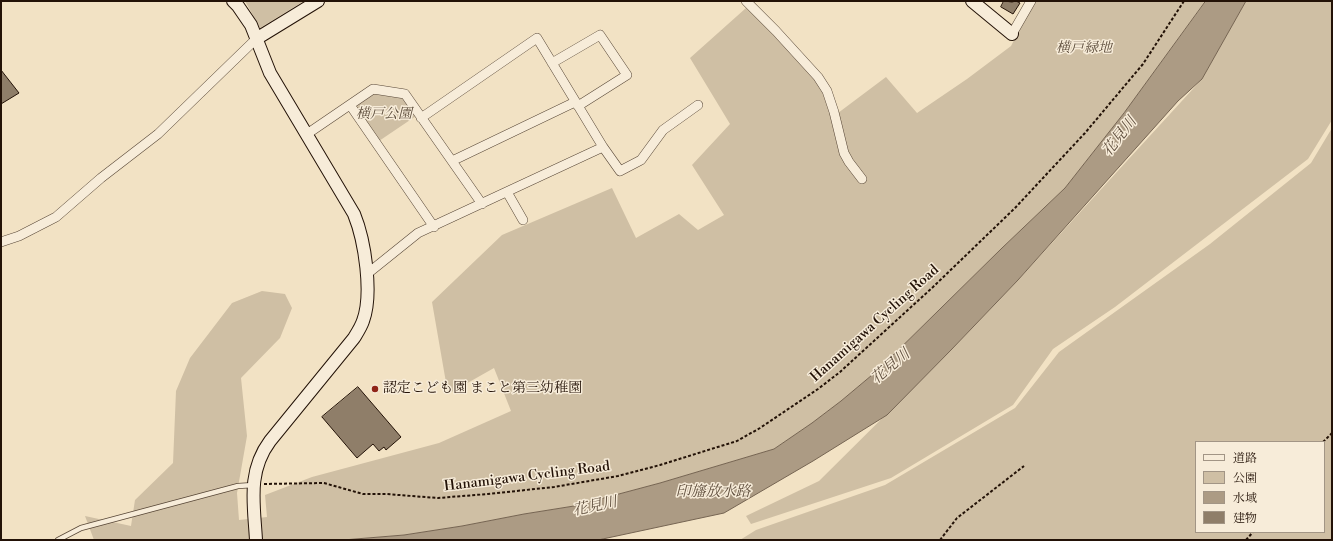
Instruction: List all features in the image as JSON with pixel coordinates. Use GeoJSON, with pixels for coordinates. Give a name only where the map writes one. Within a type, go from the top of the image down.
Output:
{"type":"FeatureCollection","features":[{"type":"Feature","properties":{"kind":"street"},"geometry":{"type":"LineString","coordinates":[[233,1],[251,25],[270,73],[354,214],[359,226],[367,274],[367,300],[363,321],[354,338],[263,451],[256,470],[256,540]]}},
{"type":"Feature","properties":{"kind":"street"},"geometry":{"type":"LineString","coordinates":[[1,242],[19,236],[56,217],[101,178],[158,134],[256,39],[318,1]]}},
{"type":"Feature","properties":{"kind":"street"},"geometry":{"type":"LineString","coordinates":[[972,1],[1012,34],[1029,2]]}},
{"type":"Feature","properties":{"kind":"street"},"geometry":{"type":"LineString","coordinates":[[751,2],[818,77],[827,91],[844,153],[862,179]]}},
{"type":"Feature","properties":{"kind":"street"},"geometry":{"type":"LineString","coordinates":[[452,161],[576,104],[627,75],[600,35],[552,63]]}},
{"type":"Feature","properties":{"kind":"street"},"geometry":{"type":"LineString","coordinates":[[421,118],[537,38],[576,104],[620,171],[642,160],[662,130],[698,105]]}},
{"type":"Feature","properties":{"kind":"street"},"geometry":{"type":"LineString","coordinates":[[307,134],[373,89],[405,94],[482,204]]}},
{"type":"Feature","properties":{"kind":"street"},"geometry":{"type":"LineString","coordinates":[[350,104],[434,227]]}},
{"type":"Feature","properties":{"kind":"street"},"geometry":{"type":"LineString","coordinates":[[367,274],[418,233],[434,227],[603,147]]}},
{"type":"Feature","properties":{"kind":"street"},"geometry":{"type":"LineString","coordinates":[[507,192],[523,220]]}},
{"type":"Feature","properties":{"kind":"lane"},"geometry":{"type":"LineString","coordinates":[[58,540],[81,528],[238,486],[256,488]]}},
{"type":"Feature","properties":{"kind":"path","name":"Hanamigawa Cycling Road"},"geometry":{"type":"LineString","coordinates":[[256,488],[324,483],[362,494],[386,494],[438,498],[488,494],[618,476],[667,463],[737,441],[760,428],[818,389],[840,372],[933,287],[1015,208],[1085,134],[1143,64],[1184,1]]}},
{"type":"Feature","properties":{"kind":"path"},"geometry":{"type":"LineString","coordinates":[[1324,441],[1332,433]]}},
{"type":"Feature","properties":{"kind":"path"},"geometry":{"type":"LineString","coordinates":[[940,540],[957,518],[1024,466]]}},
{"type":"Feature","properties":{"kind":"green space"},"geometry":{"type":"Polygon","coordinates":[[[245,1],[304,1],[260,28],[245,1]]]}},
{"type":"Feature","properties":{"kind":"green space","name":"横戸緑地"},"geometry":{"type":"Polygon","coordinates":[[[1034,1],[1206,1],[1124,113],[1065,188],[878,370],[841,401],[774,449],[660,483],[574,506],[404,535],[343,540],[94,540],[85,516],[131,526],[135,500],[173,463],[176,391],[190,358],[232,303],[262,291],[285,294],[292,308],[280,338],[241,378],[247,436],[237,493],[239,520],[267,517],[265,495],[312,477],[439,443],[511,411],[494,368],[448,394],[432,302],[502,235],[612,188],[636,238],[679,214],[698,230],[724,215],[692,165],[730,124],[690,58],[746,8],[806,62],[838,113],[886,77],[917,113],[967,79],[1011,46],[1034,1]]]}},
{"type":"Feature","properties":{"kind":"green space"},"geometry":{"type":"Polygon","coordinates":[[[1246,1],[1332,1],[1332,120],[1308,159],[1115,307],[1053,349],[1013,405],[891,478],[751,524],[746,516],[819,481],[951,350],[1018,280],[1202,79],[1246,1]]]}},
{"type":"Feature","properties":{"kind":"green space","name":"横戸公園"},"geometry":{"type":"Polygon","coordinates":[[[371,93],[403,98],[416,116],[379,141],[357,109],[358,102],[371,93]]]}},
{"type":"Feature","properties":{"kind":"green space"},"geometry":{"type":"Polygon","coordinates":[[[1332,128],[1332,540],[740,540],[756,530],[885,485],[1015,408],[1059,352],[1210,244],[1311,163],[1332,128]]]}},
{"type":"Feature","properties":{"kind":"water","name":"印旛放水路"},"geometry":{"type":"Polygon","coordinates":[[[1206,1],[1246,1],[1202,79],[1178,101],[1018,280],[887,415],[813,461],[724,513],[598,540],[343,540],[404,535],[574,506],[660,483],[774,449],[841,401],[878,370],[1065,188],[1124,113],[1206,1]]]}},
{"type":"Feature","properties":{"kind":"building"},"geometry":{"type":"Polygon","coordinates":[[[1004,1],[1016,1],[1020,3],[1013,14],[1001,7],[1004,1]]]}},
{"type":"Feature","properties":{"kind":"building"},"geometry":{"type":"Polygon","coordinates":[[[1,70],[19,93],[1,104],[1,70]]]}},
{"type":"Feature","properties":{"kind":"building"},"geometry":{"type":"Polygon","coordinates":[[[358,387],[401,437],[386,450],[384,447],[379,451],[373,444],[357,458],[322,417],[358,387]]]}},
{"type":"Feature","properties":{"kind":"place","name":"認定こども園 まこと第三幼稚園"},"geometry":{"type":"Point","coordinates":[375,389]}},
{"type":"Feature","properties":{"kind":"water label","name":"花見川"},"geometry":{"type":"Point","coordinates":[1120,137]}},
{"type":"Feature","properties":{"kind":"water label","name":"花見川"},"geometry":{"type":"Point","coordinates":[891,367]}},
{"type":"Feature","properties":{"kind":"water label","name":"花見川"},"geometry":{"type":"Point","coordinates":[595,507]}}]}
